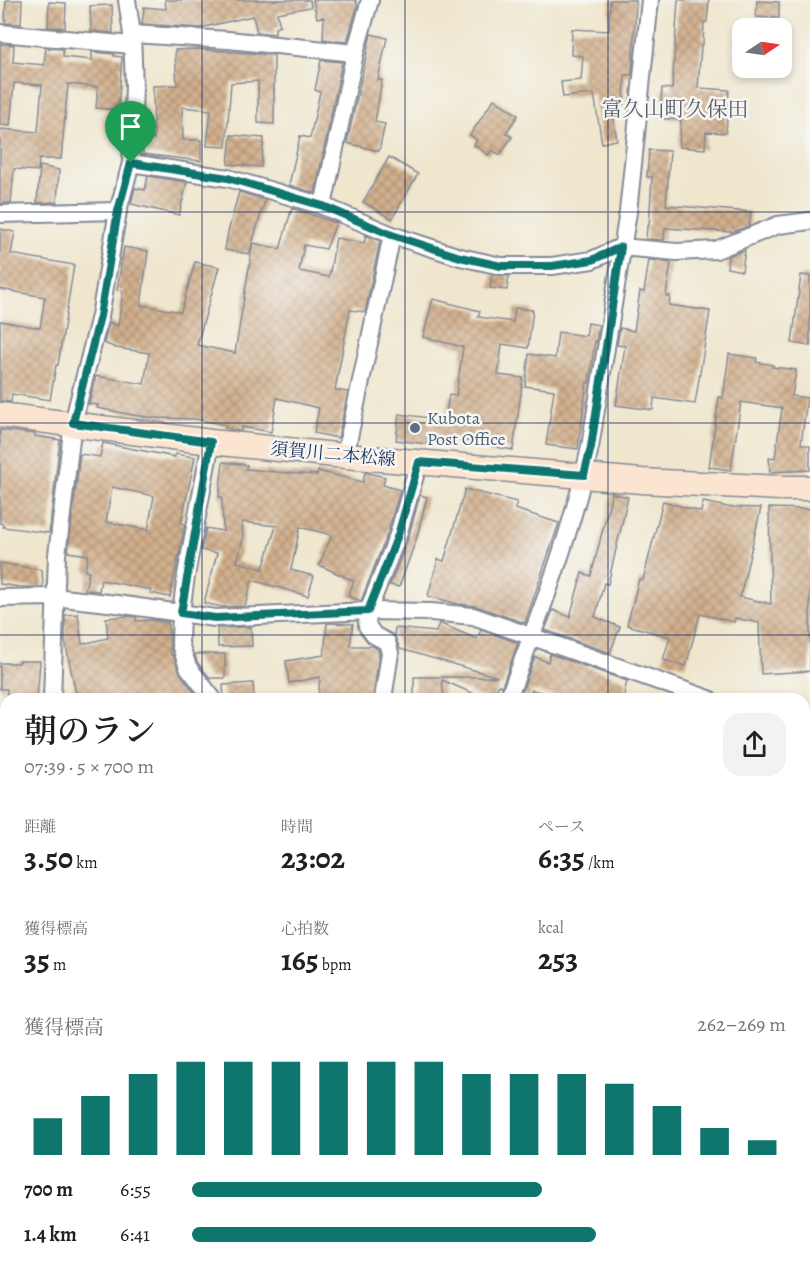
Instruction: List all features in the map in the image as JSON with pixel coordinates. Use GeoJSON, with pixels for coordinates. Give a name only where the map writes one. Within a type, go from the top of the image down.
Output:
{"type":"FeatureCollection","features":[{"type":"Feature","properties":{"kind":"main road","name":"須賀川二本松線"},"geometry":{"type":"LineString","coordinates":[[0,415],[211,442],[345,456],[642,481],[810,488]]}},
{"type":"Feature","properties":{"kind":"street"},"geometry":{"type":"LineString","coordinates":[[52,693],[57,555],[73,423],[100,316],[118,211],[131,163],[134,87],[128,0]]}},
{"type":"Feature","properties":{"kind":"street"},"geometry":{"type":"LineString","coordinates":[[323,206],[355,53],[370,0]]}},
{"type":"Feature","properties":{"kind":"street"},"geometry":{"type":"LineString","coordinates":[[510,693],[565,540],[591,447],[628,212],[650,0]]}},
{"type":"Feature","properties":{"kind":"street"},"geometry":{"type":"LineString","coordinates":[[0,33],[132,39],[228,40],[355,53]]}},
{"type":"Feature","properties":{"kind":"street"},"geometry":{"type":"LineString","coordinates":[[131,163],[228,178],[323,206],[392,235],[460,257],[501,266],[552,266],[592,260],[621,247],[677,252],[716,250],[777,225],[810,221]]}},
{"type":"Feature","properties":{"kind":"street"},"geometry":{"type":"LineString","coordinates":[[0,214],[118,211]]}},
{"type":"Feature","properties":{"kind":"street"},"geometry":{"type":"LineString","coordinates":[[345,456],[392,235]]}},
{"type":"Feature","properties":{"kind":"street"},"geometry":{"type":"LineString","coordinates":[[208,693],[188,667],[180,644],[181,613],[211,442]]}},
{"type":"Feature","properties":{"kind":"street"},"geometry":{"type":"LineString","coordinates":[[384,693],[390,653],[387,642],[374,635],[367,626],[368,611],[398,535],[419,462]]}},
{"type":"Feature","properties":{"kind":"street"},"geometry":{"type":"LineString","coordinates":[[0,598],[54,597],[215,618],[368,611],[430,612],[473,616],[692,693]]}},
{"type":"Feature","properties":{"kind":"building"},"geometry":{"type":"Polygon","coordinates":[[[6,0],[22,0],[21,24],[5,23],[6,0]]]}},
{"type":"Feature","properties":{"kind":"building"},"geometry":{"type":"Polygon","coordinates":[[[165,0],[310,0],[311,7],[277,13],[280,26],[275,28],[275,34],[257,32],[253,16],[200,28],[142,24],[144,7],[166,9],[165,0]]]}},
{"type":"Feature","properties":{"kind":"building"},"geometry":{"type":"Polygon","coordinates":[[[313,0],[356,0],[357,7],[347,42],[323,39],[324,17],[317,18],[313,0]]]}},
{"type":"Feature","properties":{"kind":"building"},"geometry":{"type":"Polygon","coordinates":[[[610,0],[636,0],[632,75],[625,75],[624,104],[611,103],[617,140],[602,143],[594,94],[563,97],[561,82],[581,80],[583,56],[571,55],[572,29],[609,31],[610,0]]]}},
{"type":"Feature","properties":{"kind":"building"},"geometry":{"type":"Polygon","coordinates":[[[678,0],[709,0],[707,22],[704,22],[703,45],[701,45],[698,88],[729,90],[726,133],[706,132],[705,149],[679,147],[681,120],[660,118],[662,88],[672,89],[678,0]]]}},
{"type":"Feature","properties":{"kind":"building"},"geometry":{"type":"Polygon","coordinates":[[[757,1],[779,2],[779,18],[756,17],[757,1]]]}},
{"type":"Feature","properties":{"kind":"building"},"geometry":{"type":"Polygon","coordinates":[[[49,2],[66,3],[65,28],[48,27],[49,2]]]}},
{"type":"Feature","properties":{"kind":"building"},"geometry":{"type":"Polygon","coordinates":[[[112,5],[113,33],[91,31],[90,6],[112,5]]]}},
{"type":"Feature","properties":{"kind":"building"},"geometry":{"type":"Polygon","coordinates":[[[371,34],[387,38],[378,80],[382,80],[375,122],[385,124],[379,151],[347,143],[371,34]]]}},
{"type":"Feature","properties":{"kind":"building"},"geometry":{"type":"Polygon","coordinates":[[[0,44],[14,45],[13,62],[44,65],[46,48],[63,49],[63,57],[92,60],[92,52],[122,57],[118,110],[96,108],[98,87],[68,84],[61,159],[39,159],[38,171],[14,169],[11,203],[0,203],[0,129],[38,132],[42,85],[14,83],[10,126],[0,125],[0,44]]]}},
{"type":"Feature","properties":{"kind":"building"},"geometry":{"type":"Polygon","coordinates":[[[197,49],[274,55],[274,124],[258,123],[258,81],[231,83],[226,147],[207,146],[211,110],[182,107],[183,140],[201,140],[201,161],[143,154],[143,139],[154,139],[153,86],[177,85],[175,50],[197,49]]]}},
{"type":"Feature","properties":{"kind":"building"},"geometry":{"type":"Polygon","coordinates":[[[321,60],[342,62],[315,193],[289,185],[300,136],[310,138],[320,92],[315,90],[321,60]]]}},
{"type":"Feature","properties":{"kind":"building"},"geometry":{"type":"Polygon","coordinates":[[[494,99],[518,115],[506,133],[512,137],[500,155],[492,150],[488,155],[474,145],[477,140],[470,135],[494,99]]]}},
{"type":"Feature","properties":{"kind":"building"},"geometry":{"type":"Polygon","coordinates":[[[231,135],[264,138],[261,167],[228,164],[231,135]]]}},
{"type":"Feature","properties":{"kind":"building"},"geometry":{"type":"Polygon","coordinates":[[[649,150],[670,151],[666,205],[751,212],[749,226],[732,232],[665,228],[664,240],[646,239],[652,177],[647,177],[649,150]]]}},
{"type":"Feature","properties":{"kind":"building"},"geometry":{"type":"Polygon","coordinates":[[[389,157],[418,174],[392,219],[363,202],[389,157]]]}},
{"type":"Feature","properties":{"kind":"building"},"geometry":{"type":"Polygon","coordinates":[[[40,166],[59,170],[57,202],[37,203],[40,166]]]}},
{"type":"Feature","properties":{"kind":"building"},"geometry":{"type":"Polygon","coordinates":[[[148,176],[187,182],[179,215],[131,204],[135,188],[145,190],[148,176]]]}},
{"type":"Feature","properties":{"kind":"building"},"geometry":{"type":"Polygon","coordinates":[[[239,192],[265,200],[249,254],[225,250],[239,192]]]}},
{"type":"Feature","properties":{"kind":"building"},"geometry":{"type":"Polygon","coordinates":[[[292,208],[336,223],[326,249],[304,245],[299,271],[329,277],[336,238],[364,243],[366,235],[380,241],[365,312],[350,310],[335,390],[348,392],[338,438],[314,433],[319,408],[277,398],[271,432],[242,427],[241,431],[238,431],[225,428],[226,425],[195,419],[133,415],[97,408],[98,405],[89,404],[96,376],[144,384],[149,353],[116,348],[104,343],[109,322],[118,326],[123,291],[117,290],[124,247],[148,251],[141,305],[181,312],[195,262],[219,267],[197,345],[235,353],[253,243],[280,249],[292,208]]]}},
{"type":"Feature","properties":{"kind":"building"},"geometry":{"type":"Polygon","coordinates":[[[0,229],[15,232],[11,254],[74,265],[50,400],[12,394],[11,402],[0,401],[0,321],[40,328],[45,297],[0,289],[0,229]]]}},
{"type":"Feature","properties":{"kind":"building"},"geometry":{"type":"Polygon","coordinates":[[[745,250],[742,271],[727,268],[728,256],[745,250]]]}},
{"type":"Feature","properties":{"kind":"building"},"geometry":{"type":"Polygon","coordinates":[[[649,260],[671,263],[666,296],[670,296],[669,305],[710,311],[695,404],[654,398],[653,410],[616,405],[625,346],[617,345],[620,328],[634,331],[640,291],[644,292],[649,260]]]}},
{"type":"Feature","properties":{"kind":"building"},"geometry":{"type":"Polygon","coordinates":[[[492,275],[509,276],[507,290],[490,288],[492,275]]]}},
{"type":"Feature","properties":{"kind":"building"},"geometry":{"type":"Polygon","coordinates":[[[801,275],[810,276],[810,346],[792,343],[801,275]]]}},
{"type":"Feature","properties":{"kind":"building"},"geometry":{"type":"Polygon","coordinates":[[[433,299],[480,311],[478,317],[513,322],[515,308],[533,310],[528,348],[502,344],[498,375],[523,378],[513,450],[491,446],[491,444],[428,436],[427,444],[396,440],[399,414],[445,420],[449,395],[456,396],[463,347],[423,337],[433,299]]]}},
{"type":"Feature","properties":{"kind":"building"},"geometry":{"type":"Polygon","coordinates":[[[588,323],[599,325],[589,383],[587,382],[578,449],[546,445],[554,390],[525,386],[529,354],[555,358],[558,332],[586,336],[588,323]]]}},
{"type":"Feature","properties":{"kind":"building"},"geometry":{"type":"Polygon","coordinates":[[[729,354],[757,358],[756,362],[773,365],[772,367],[796,370],[792,396],[807,398],[801,444],[810,446],[810,470],[770,472],[769,457],[775,458],[782,408],[741,402],[731,470],[709,467],[719,397],[723,398],[729,354]]]}},
{"type":"Feature","properties":{"kind":"building"},"geometry":{"type":"Polygon","coordinates":[[[0,430],[35,434],[35,436],[60,440],[49,533],[3,527],[4,525],[0,523],[0,430]]]}},
{"type":"Feature","properties":{"kind":"building"},"geometry":{"type":"Polygon","coordinates":[[[103,443],[175,457],[175,454],[195,457],[181,523],[185,524],[170,597],[150,593],[151,590],[101,580],[99,591],[85,590],[89,572],[85,571],[88,555],[68,552],[80,454],[100,457],[103,443]],[[112,487],[106,522],[148,530],[154,496],[112,487]]]}},
{"type":"Feature","properties":{"kind":"building"},"geometry":{"type":"Polygon","coordinates":[[[223,462],[247,465],[246,469],[287,473],[317,475],[318,471],[363,482],[365,472],[385,477],[383,485],[400,490],[388,532],[361,601],[348,596],[354,581],[319,565],[332,535],[300,527],[291,570],[314,576],[308,596],[252,580],[245,606],[222,607],[204,603],[217,553],[201,550],[206,528],[223,531],[222,497],[219,497],[223,462]],[[242,522],[243,539],[237,562],[263,569],[276,526],[242,522]]]}},
{"type":"Feature","properties":{"kind":"building"},"geometry":{"type":"Polygon","coordinates":[[[465,489],[517,502],[515,509],[559,523],[525,623],[476,606],[428,596],[438,559],[444,561],[465,489]]]}},
{"type":"Feature","properties":{"kind":"building"},"geometry":{"type":"Polygon","coordinates":[[[612,493],[628,497],[608,584],[604,583],[595,617],[620,627],[610,653],[545,630],[553,610],[570,617],[582,573],[591,576],[612,493]]]}},
{"type":"Feature","properties":{"kind":"building"},"geometry":{"type":"Polygon","coordinates":[[[420,495],[427,497],[416,540],[399,587],[390,585],[408,539],[420,495]]]}},
{"type":"Feature","properties":{"kind":"building"},"geometry":{"type":"Polygon","coordinates":[[[663,501],[701,512],[703,502],[728,507],[761,508],[740,597],[771,604],[769,508],[810,509],[810,671],[761,674],[759,623],[735,618],[734,622],[700,614],[686,666],[663,660],[670,637],[627,625],[639,579],[643,580],[663,501]]]}},
{"type":"Feature","properties":{"kind":"building"},"geometry":{"type":"Polygon","coordinates":[[[0,563],[42,570],[43,587],[0,584],[0,563]]]}},
{"type":"Feature","properties":{"kind":"building"},"geometry":{"type":"Polygon","coordinates":[[[78,614],[82,644],[108,638],[106,618],[129,616],[136,617],[136,621],[168,622],[171,655],[194,693],[76,693],[65,641],[65,615],[78,614]]]}},
{"type":"Feature","properties":{"kind":"building"},"geometry":{"type":"Polygon","coordinates":[[[327,623],[353,624],[350,646],[373,646],[378,649],[374,693],[319,693],[320,677],[289,683],[286,661],[324,655],[327,623]]]}},
{"type":"Feature","properties":{"kind":"building"},"geometry":{"type":"Polygon","coordinates":[[[439,623],[477,639],[481,630],[518,643],[502,686],[499,685],[496,693],[472,693],[442,680],[443,693],[414,693],[414,677],[498,677],[400,649],[394,634],[395,628],[436,632],[439,623]]]}},
{"type":"Feature","properties":{"kind":"building"},"geometry":{"type":"Polygon","coordinates":[[[251,627],[252,646],[218,647],[217,628],[251,627]]]}},
{"type":"Feature","properties":{"kind":"building"},"geometry":{"type":"Polygon","coordinates":[[[195,654],[225,654],[225,678],[210,678],[197,662],[195,654]]]}},
{"type":"Feature","properties":{"kind":"building"},"geometry":{"type":"Polygon","coordinates":[[[550,654],[627,681],[624,693],[544,693],[532,690],[531,693],[521,693],[535,657],[548,662],[550,654]]]}},
{"type":"Feature","properties":{"kind":"building"},"geometry":{"type":"Polygon","coordinates":[[[19,661],[40,661],[37,693],[7,693],[7,689],[0,689],[0,663],[19,663],[19,661]]]}},
{"type":"Feature","properties":{"kind":"building"},"geometry":{"type":"Polygon","coordinates":[[[253,683],[254,693],[224,693],[223,685],[253,683]]]}},
{"type":"Feature","properties":{"kind":"place","name":"Kubota Post Office"},"geometry":{"type":"Point","coordinates":[415,428]}},
{"type":"Feature","properties":{"kind":"district","name":"富久山町久保田"},"geometry":{"type":"Point","coordinates":[675,109]}},
{"type":"Feature","properties":{"kind":"route"},"geometry":{"type":"LineString","coordinates":[[131,163],[228,178],[323,206],[392,235],[460,257],[501,266],[552,266],[592,260],[621,247],[591,447],[584,475],[419,462],[398,535],[368,611],[215,618],[181,613],[211,442],[73,423],[100,316],[118,211],[131,163]]}}]}
